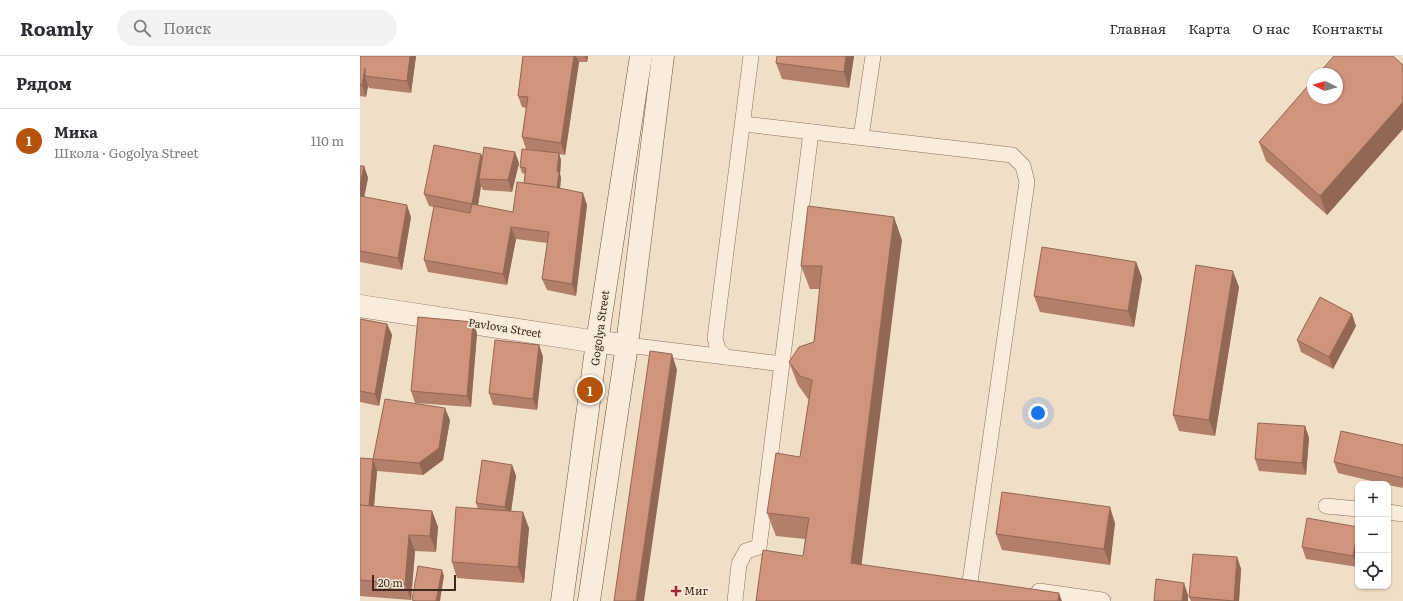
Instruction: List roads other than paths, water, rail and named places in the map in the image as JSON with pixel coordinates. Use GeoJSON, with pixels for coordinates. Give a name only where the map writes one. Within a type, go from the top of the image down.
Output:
{"type":"FeatureCollection","features":[{"type":"Feature","properties":{"kind":"street","name":"Gogolya Street"},"geometry":{"type":"LineString","coordinates":[[562,601],[597,342],[641,56]]}},
{"type":"Feature","properties":{"kind":"street"},"geometry":{"type":"LineString","coordinates":[[589,601],[627,345],[663,56]]}},
{"type":"Feature","properties":{"kind":"street","name":"Pavlova Street"},"geometry":{"type":"LineString","coordinates":[[360,306],[597,342],[627,345]]}},
{"type":"Feature","properties":{"kind":"lane"},"geometry":{"type":"LineString","coordinates":[[726,357],[718,350],[714,338],[752,56]]}},
{"type":"Feature","properties":{"kind":"lane"},"geometry":{"type":"LineString","coordinates":[[861,138],[873,56]]}},
{"type":"Feature","properties":{"kind":"lane"},"geometry":{"type":"LineString","coordinates":[[744,124],[1012,155],[1023,166],[1028,182],[970,582]]}},
{"type":"Feature","properties":{"kind":"lane"},"geometry":{"type":"LineString","coordinates":[[735,601],[738,564],[746,551],[759,547],[811,132]]}},
{"type":"Feature","properties":{"kind":"lane"},"geometry":{"type":"LineString","coordinates":[[627,345],[782,364]]}},
{"type":"Feature","properties":{"kind":"lane"},"geometry":{"type":"LineString","coordinates":[[1326,506],[1355,509]]}},
{"type":"Feature","properties":{"kind":"lane"},"geometry":{"type":"LineString","coordinates":[[1391,512],[1403,514]]}},
{"type":"Feature","properties":{"kind":"lane"},"geometry":{"type":"LineString","coordinates":[[954,580],[985,584]]}},
{"type":"Feature","properties":{"kind":"lane"},"geometry":{"type":"LineString","coordinates":[[1024,589],[1103,601]]}},
{"type":"Feature","properties":{"kind":"place","name":"Мика"},"geometry":{"type":"Point","coordinates":[590,390]}},
{"type":"Feature","properties":{"kind":"place","name":"Миг"},"geometry":{"type":"Point","coordinates":[676,591]}}]}
